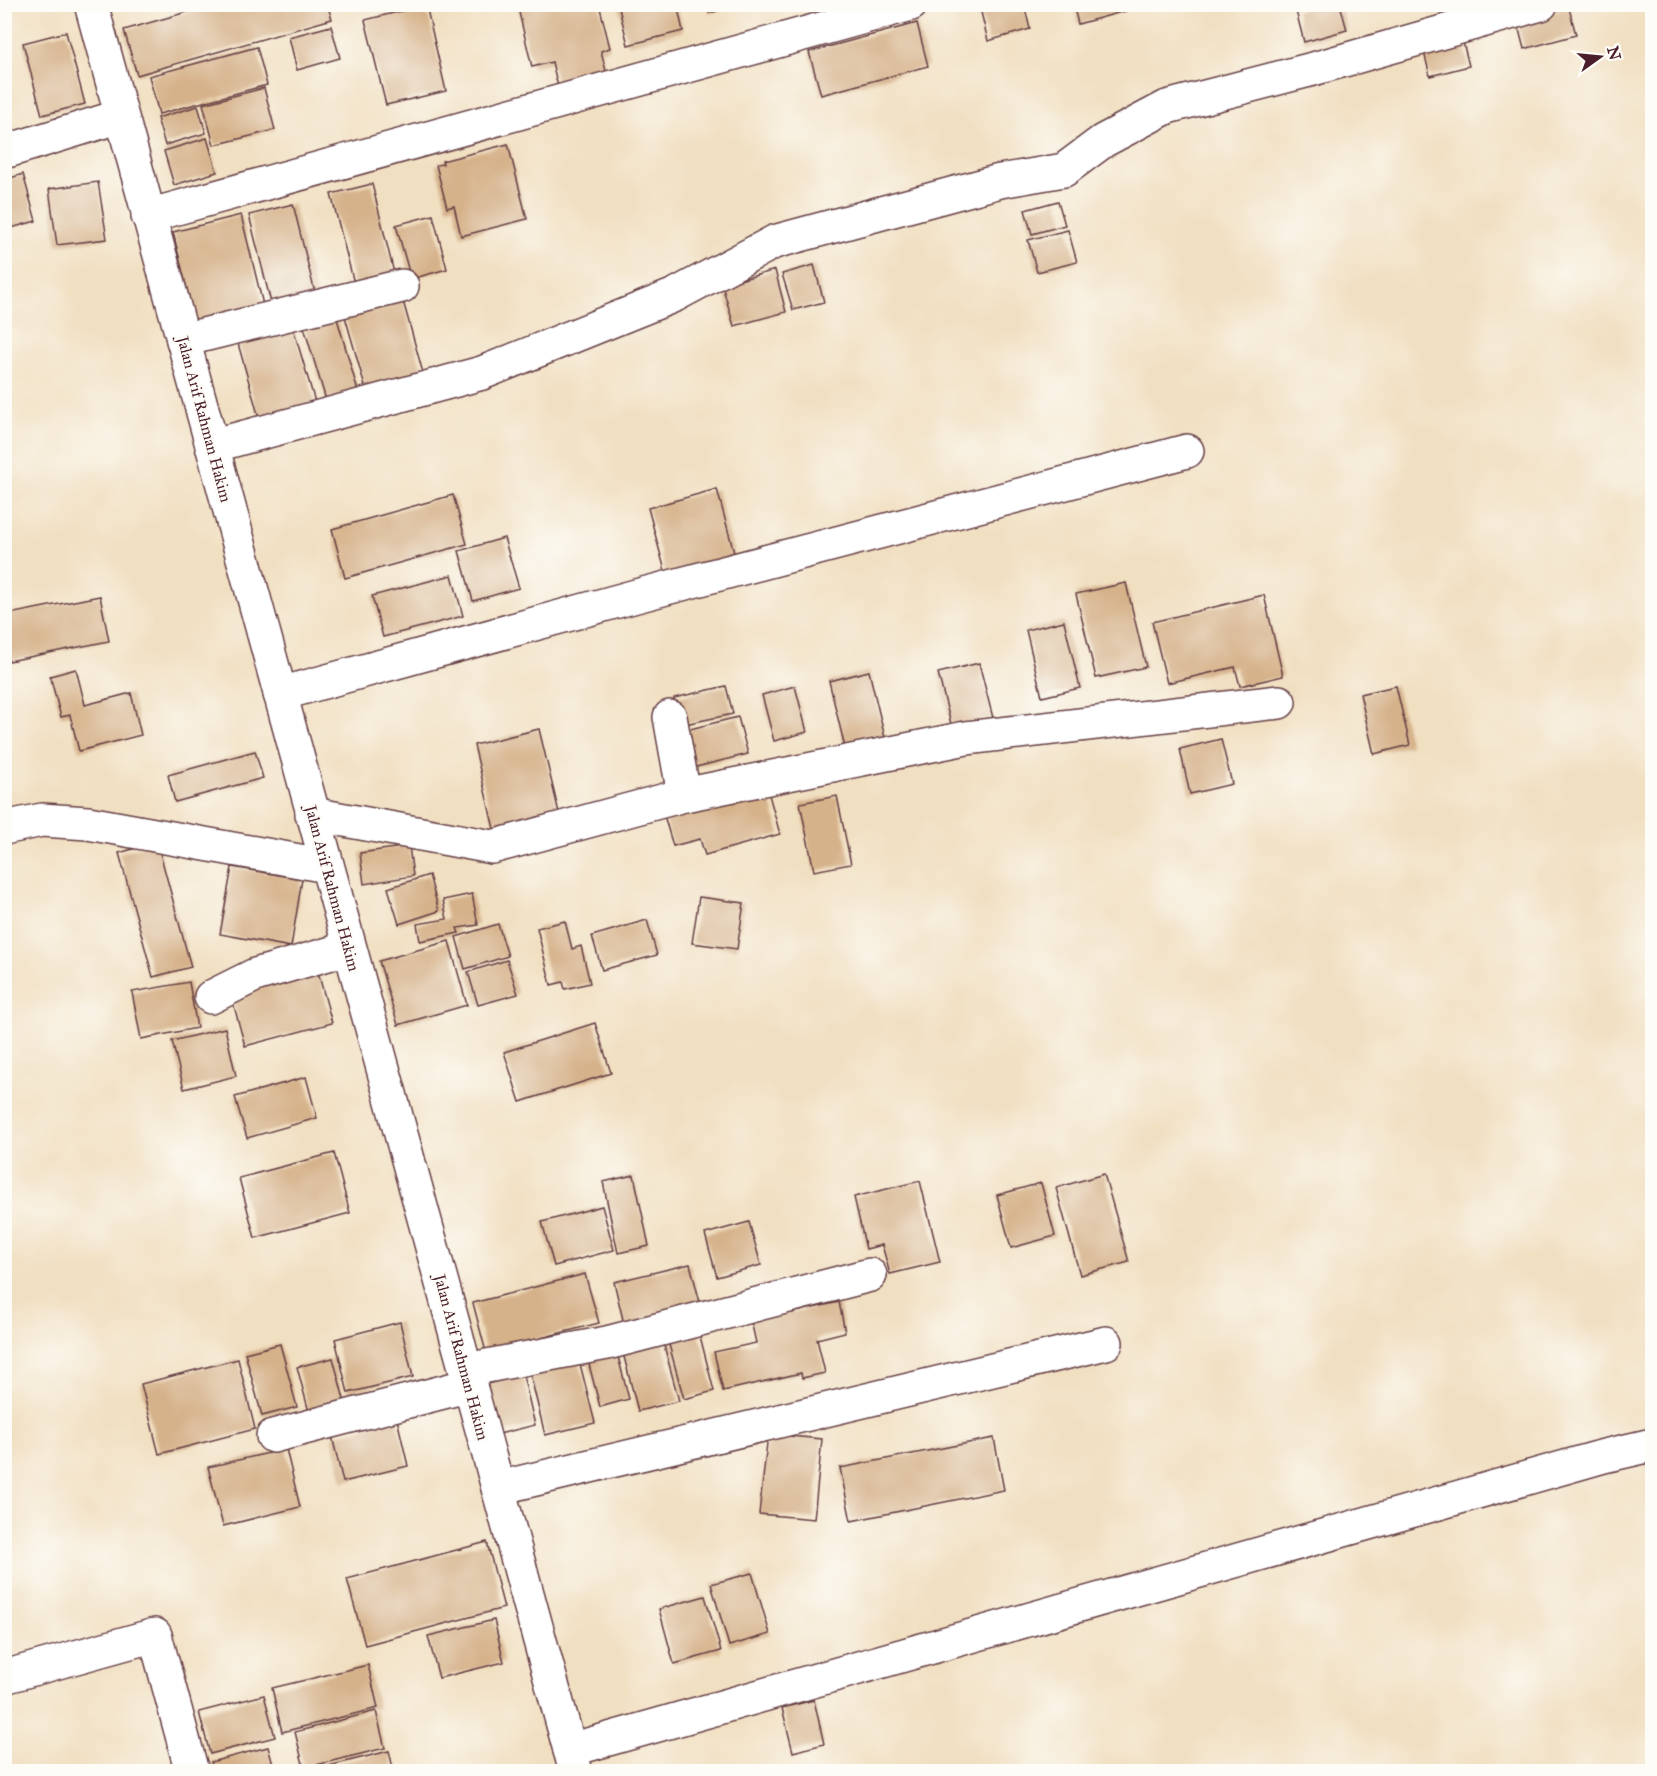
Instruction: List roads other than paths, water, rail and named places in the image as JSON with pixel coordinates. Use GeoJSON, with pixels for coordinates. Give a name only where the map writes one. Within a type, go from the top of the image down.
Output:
{"type":"FeatureCollection","features":[{"type":"Feature","properties":{"kind":"street","name":"Jalan Arif Rahman Hakim"},"geometry":{"type":"LineString","coordinates":[[91,4],[573,1761]]}},
{"type":"Feature","properties":{"kind":"street"},"geometry":{"type":"LineString","coordinates":[[148,216],[911,4]]}},
{"type":"Feature","properties":{"kind":"street"},"geometry":{"type":"LineString","coordinates":[[212,446],[482,373],[675,295],[774,242],[1000,181],[1064,170],[1103,141],[1167,106],[1313,69],[1541,4]]}},
{"type":"Feature","properties":{"kind":"street"},"geometry":{"type":"LineString","coordinates":[[4,152],[121,116]]}},
{"type":"Feature","properties":{"kind":"street"},"geometry":{"type":"LineString","coordinates":[[183,340],[402,286]]}},
{"type":"Feature","properties":{"kind":"street"},"geometry":{"type":"LineString","coordinates":[[280,694],[636,596],[1187,451]]}},
{"type":"Feature","properties":{"kind":"street"},"geometry":{"type":"LineString","coordinates":[[4,828],[42,820],[320,841],[492,847],[684,795],[966,738],[1279,702]]}},
{"type":"Feature","properties":{"kind":"street"},"geometry":{"type":"LineString","coordinates":[[670,717],[684,795]]}},
{"type":"Feature","properties":{"kind":"street"},"geometry":{"type":"LineString","coordinates":[[211,997],[255,975],[350,948]]}},
{"type":"Feature","properties":{"kind":"street"},"geometry":{"type":"LineString","coordinates":[[273,1436],[468,1377],[870,1275]]}},
{"type":"Feature","properties":{"kind":"street"},"geometry":{"type":"LineString","coordinates":[[498,1488],[1106,1343]]}},
{"type":"Feature","properties":{"kind":"street"},"geometry":{"type":"LineString","coordinates":[[573,1761],[1605,1456],[1652,1445]]}},
{"type":"Feature","properties":{"kind":"street"},"geometry":{"type":"LineString","coordinates":[[4,1677],[155,1635],[192,1772]]}}]}
